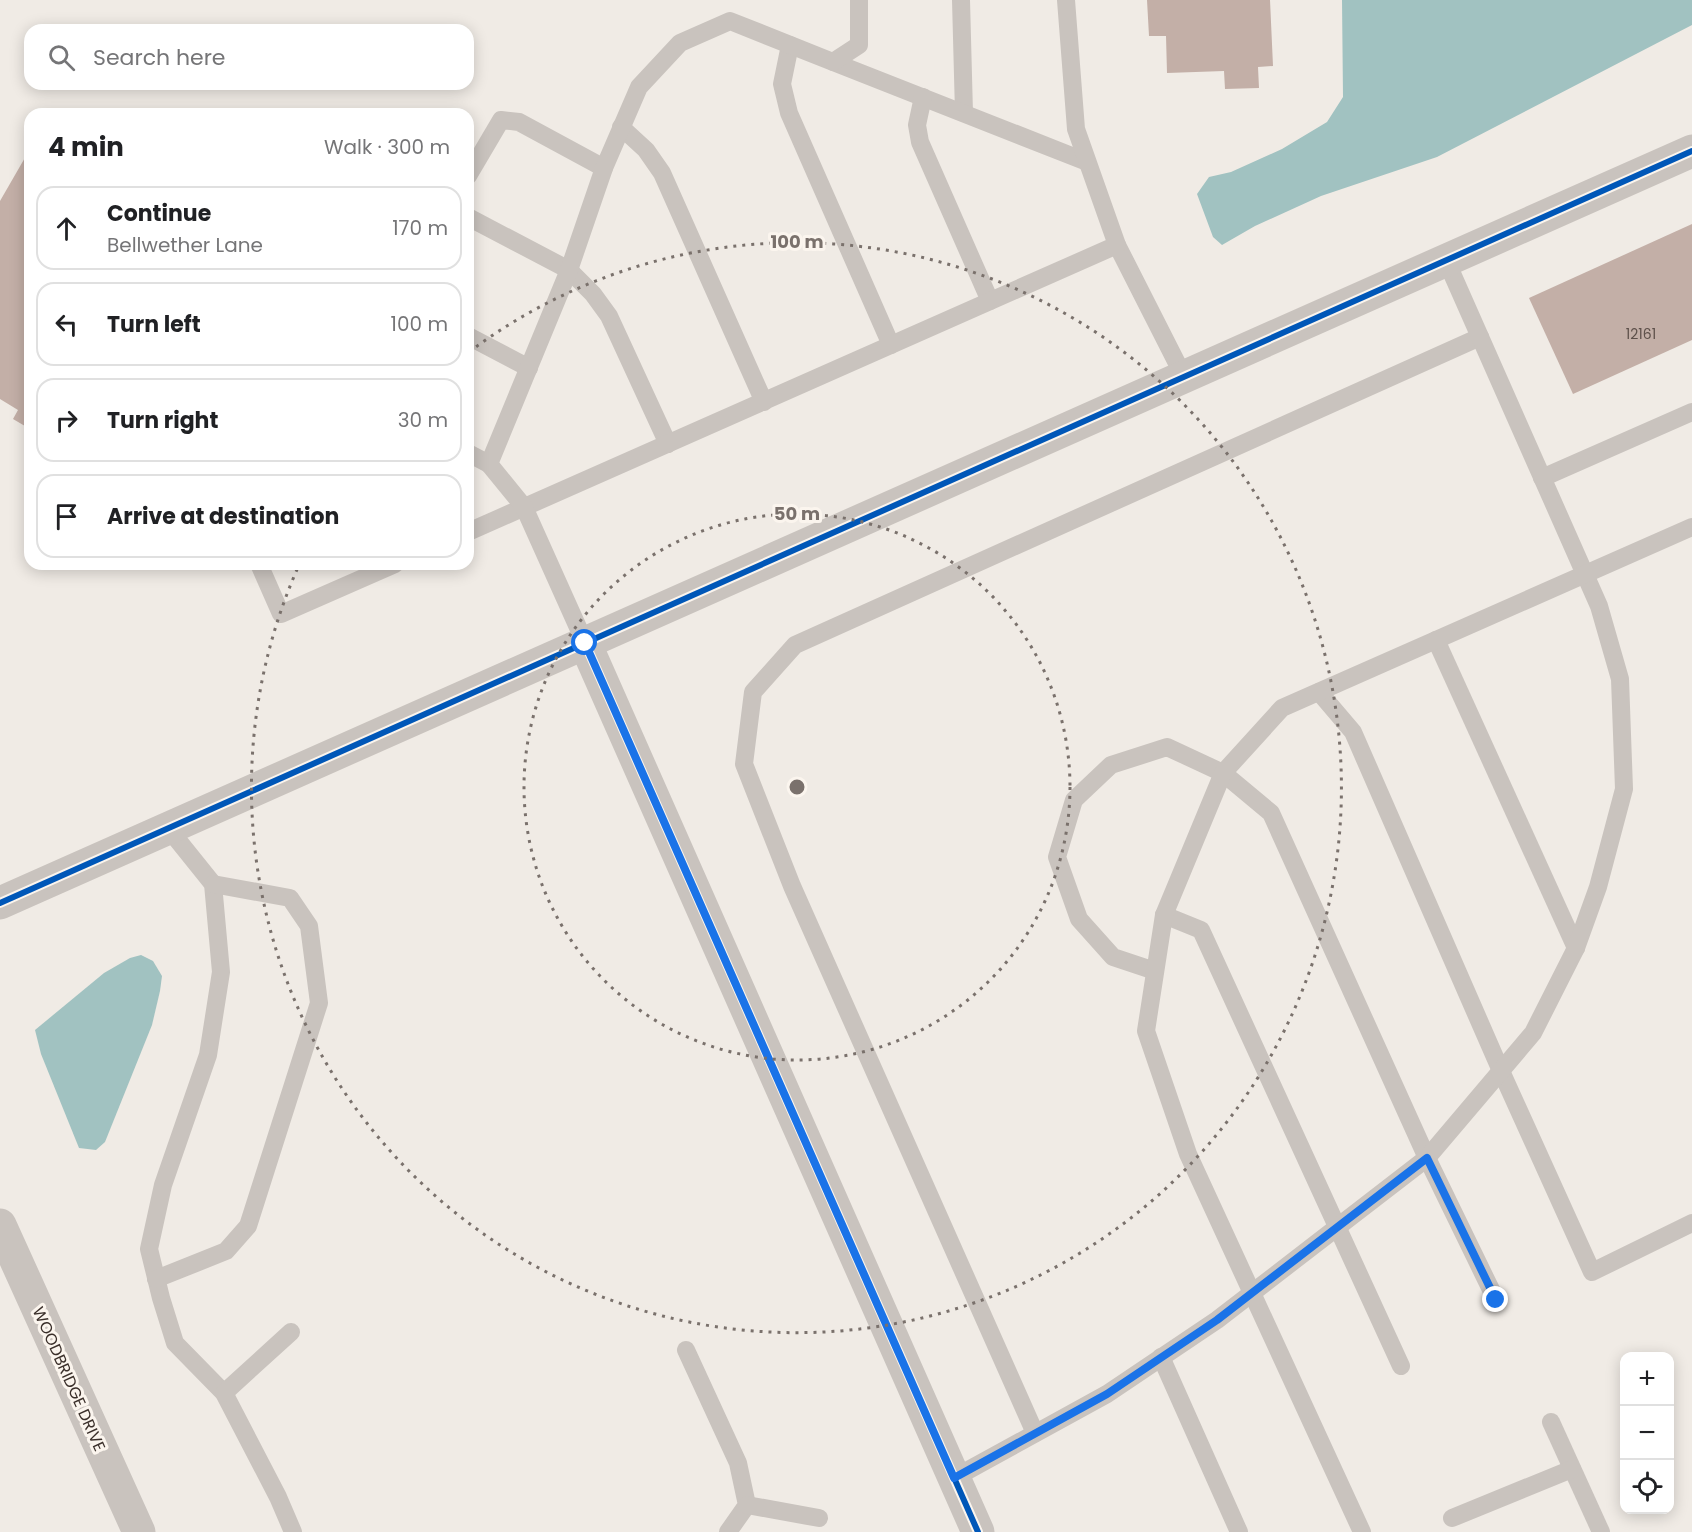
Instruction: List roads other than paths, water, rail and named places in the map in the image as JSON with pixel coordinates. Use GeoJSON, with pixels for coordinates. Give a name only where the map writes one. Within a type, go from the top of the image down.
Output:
{"type":"FeatureCollection","features":[{"type":"Feature","properties":{"kind":"street"},"geometry":{"type":"LineString","coordinates":[[0,903],[1692,151]]}},
{"type":"Feature","properties":{"kind":"street"},"geometry":{"type":"LineString","coordinates":[[585,643],[978,1532]]}},
{"type":"Feature","properties":{"kind":"street","name":"WOODBRIDGE DRIVE"},"geometry":{"type":"LineString","coordinates":[[0,1225],[139,1532]]}},
{"type":"Feature","properties":{"kind":"lane"},"geometry":{"type":"LineString","coordinates":[[833,62],[859,45],[859,0]]}},
{"type":"Feature","properties":{"kind":"lane"},"geometry":{"type":"LineString","coordinates":[[961,0],[964,113]]}},
{"type":"Feature","properties":{"kind":"lane"},"geometry":{"type":"LineString","coordinates":[[1066,0],[1076,129],[1117,245],[1184,377]]}},
{"type":"Feature","properties":{"kind":"lane"},"geometry":{"type":"LineString","coordinates":[[489,464],[569,270],[604,168],[639,87],[680,43],[730,21],[1088,162]]}},
{"type":"Feature","properties":{"kind":"lane"},"geometry":{"type":"LineString","coordinates":[[790,45],[782,84],[789,113],[891,345]]}},
{"type":"Feature","properties":{"kind":"lane"},"geometry":{"type":"LineString","coordinates":[[923,97],[917,125],[920,142],[990,302]]}},
{"type":"Feature","properties":{"kind":"lane"},"geometry":{"type":"LineString","coordinates":[[474,166],[501,120],[519,122],[604,168]]}},
{"type":"Feature","properties":{"kind":"lane"},"geometry":{"type":"LineString","coordinates":[[621,127],[646,150],[662,173],[764,402]]}},
{"type":"Feature","properties":{"kind":"lane"},"geometry":{"type":"LineString","coordinates":[[474,220],[569,270],[593,294],[609,316],[668,444]]}},
{"type":"Feature","properties":{"kind":"lane"},"geometry":{"type":"LineString","coordinates":[[474,529],[1117,245]]}},
{"type":"Feature","properties":{"kind":"lane"},"geometry":{"type":"LineString","coordinates":[[954,1478],[1107,1394],[1161,1358],[1217,1320],[1427,1158],[1533,1033],[1576,948],[1598,887],[1624,789],[1620,679],[1599,606],[1446,260]]}},
{"type":"Feature","properties":{"kind":"lane"},"geometry":{"type":"LineString","coordinates":[[1035,1433],[792,886],[744,765],[753,692],[795,645],[1480,337]]}},
{"type":"Feature","properties":{"kind":"lane"},"geometry":{"type":"LineString","coordinates":[[474,339],[528,369]]}},
{"type":"Feature","properties":{"kind":"lane"},"geometry":{"type":"LineString","coordinates":[[1542,478],[1692,412]]}},
{"type":"Feature","properties":{"kind":"lane"},"geometry":{"type":"LineString","coordinates":[[474,456],[489,464],[524,507],[585,643]]}},
{"type":"Feature","properties":{"kind":"lane"},"geometry":{"type":"LineString","coordinates":[[1362,1532],[1188,1154],[1146,1031],[1164,915],[1222,772],[1282,708],[1692,527]]}},
{"type":"Feature","properties":{"kind":"lane"},"geometry":{"type":"LineString","coordinates":[[262,570],[281,614],[381,570]]}},
{"type":"Feature","properties":{"kind":"lane"},"geometry":{"type":"LineString","coordinates":[[1436,640],[1576,948]]}},
{"type":"Feature","properties":{"kind":"lane"},"geometry":{"type":"LineString","coordinates":[[1320,692],[1353,732],[1501,1071],[1592,1272],[1692,1223]]}},
{"type":"Feature","properties":{"kind":"lane"},"geometry":{"type":"LineString","coordinates":[[1155,971],[1113,957],[1079,919],[1057,857],[1074,801],[1111,765],[1167,747],[1222,772],[1270,813],[1427,1158],[1496,1300]]}},
{"type":"Feature","properties":{"kind":"lane"},"geometry":{"type":"LineString","coordinates":[[168,828],[213,884],[221,972],[208,1055],[163,1185],[149,1249],[175,1343],[225,1393],[279,1497],[294,1532]]}},
{"type":"Feature","properties":{"kind":"lane"},"geometry":{"type":"LineString","coordinates":[[156,1279],[226,1251],[248,1226],[319,1003],[309,926],[290,898],[213,884]]}},
{"type":"Feature","properties":{"kind":"lane"},"geometry":{"type":"LineString","coordinates":[[1164,915],[1201,930],[1401,1366]]}},
{"type":"Feature","properties":{"kind":"lane"},"geometry":{"type":"LineString","coordinates":[[225,1393],[291,1332]]}},
{"type":"Feature","properties":{"kind":"lane"},"geometry":{"type":"LineString","coordinates":[[686,1350],[738,1463],[747,1505],[728,1532]]}},
{"type":"Feature","properties":{"kind":"lane"},"geometry":{"type":"LineString","coordinates":[[1161,1358],[1239,1532]]}},
{"type":"Feature","properties":{"kind":"lane"},"geometry":{"type":"LineString","coordinates":[[1551,1422],[1601,1532]]}},
{"type":"Feature","properties":{"kind":"lane"},"geometry":{"type":"LineString","coordinates":[[1452,1518],[1572,1469]]}},
{"type":"Feature","properties":{"kind":"lane"},"geometry":{"type":"LineString","coordinates":[[747,1505],[819,1518]]}},
{"type":"Feature","properties":{"kind":"water"},"geometry":{"type":"Polygon","coordinates":[[[1342,0],[1692,0],[1692,25],[1437,157],[1321,196],[1255,226],[1222,245],[1213,237],[1197,194],[1209,177],[1231,172],[1282,149],[1327,122],[1343,97],[1342,0]]]}},
{"type":"Feature","properties":{"kind":"water"},"geometry":{"type":"Polygon","coordinates":[[[141,955],[153,961],[162,976],[152,1025],[105,1142],[96,1150],[79,1148],[41,1054],[35,1030],[104,973],[130,958],[141,955]]]}}]}
